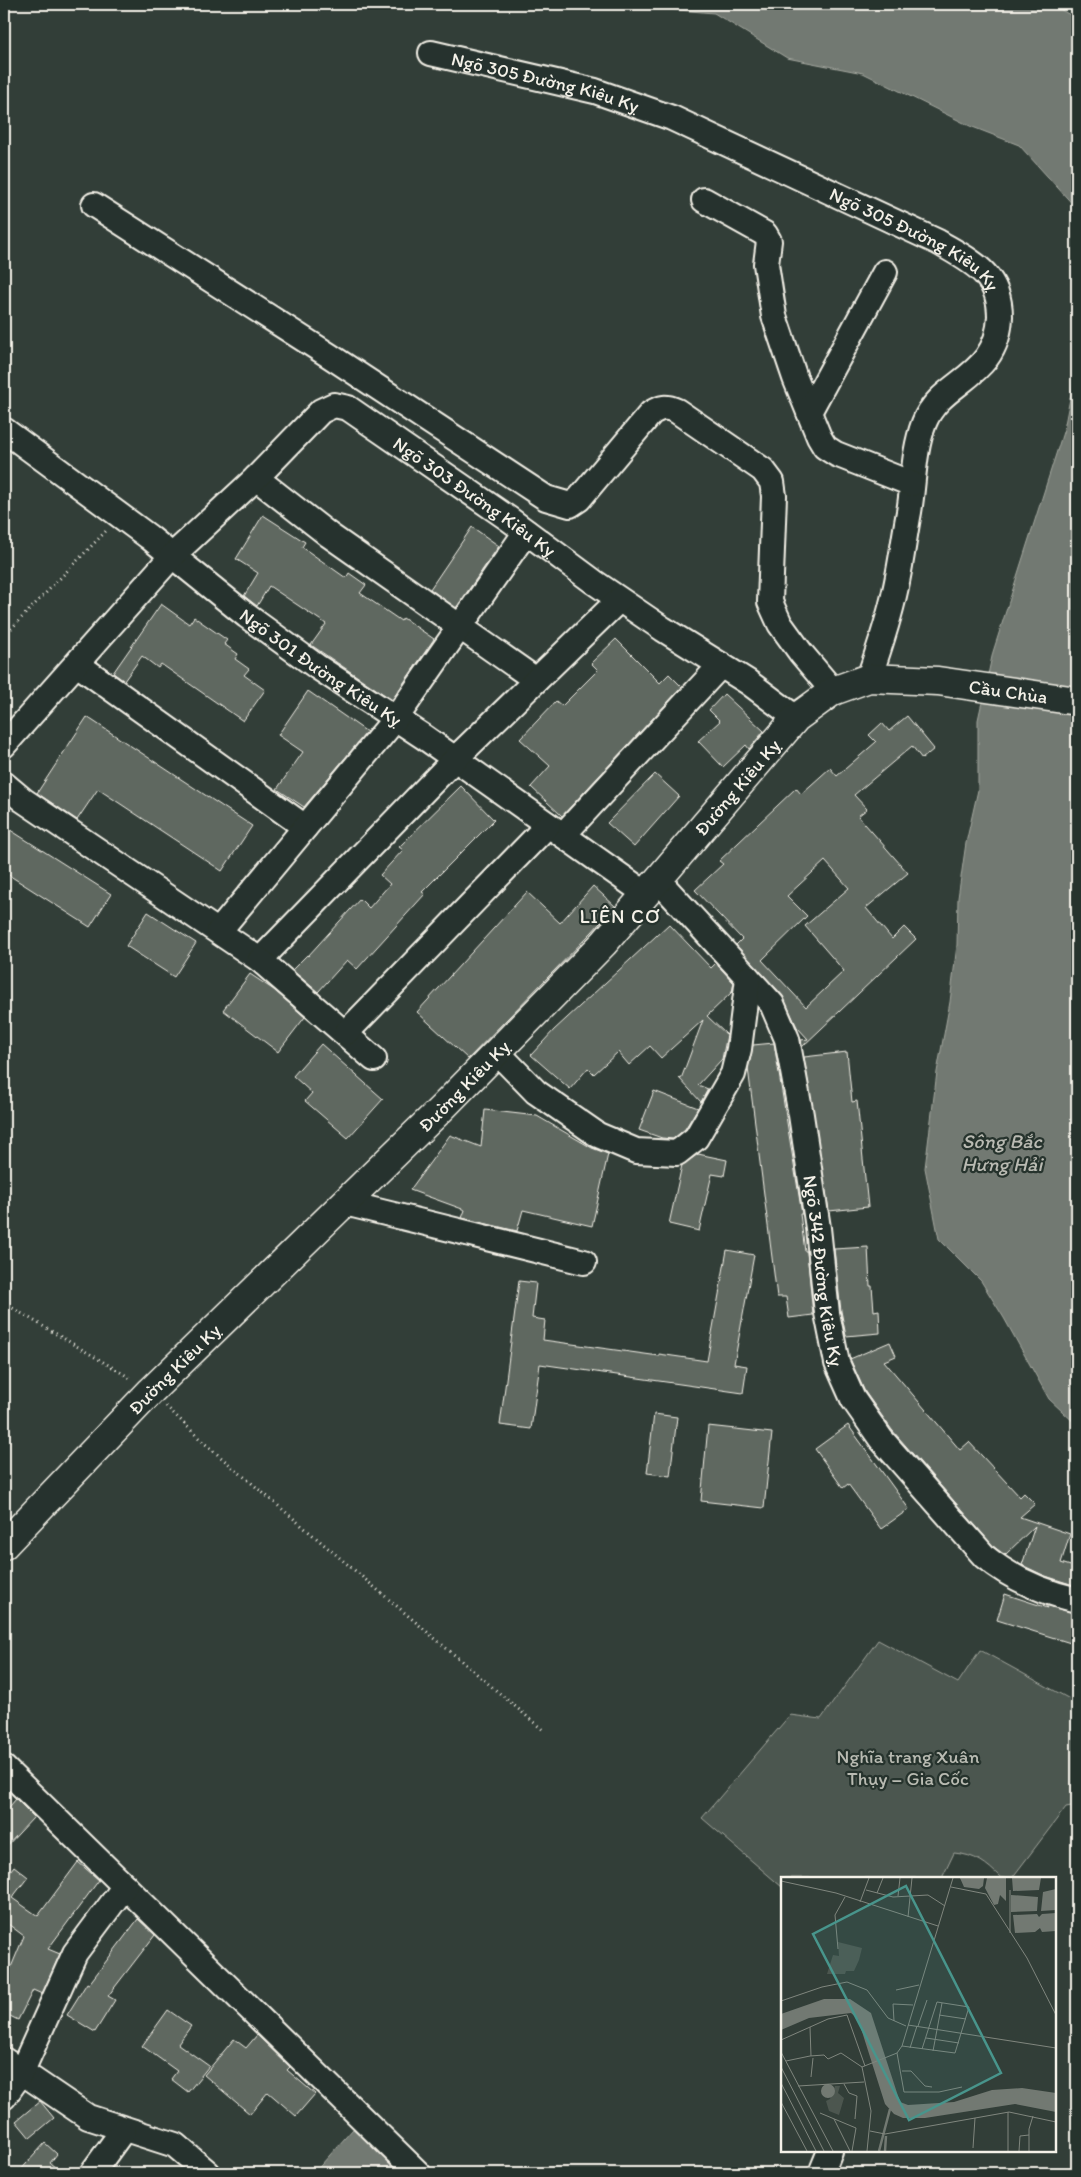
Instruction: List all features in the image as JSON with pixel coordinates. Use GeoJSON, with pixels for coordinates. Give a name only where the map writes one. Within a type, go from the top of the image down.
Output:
{"type":"FeatureCollection","features":[{"type":"Feature","properties":{"kind":"main road","name":"Đường Kiêu Kỵ"},"geometry":{"type":"LineString","coordinates":[[4,1545],[152,1391],[345,1203],[604,943],[796,718],[833,691],[869,678],[938,681]]}},
{"type":"Feature","properties":{"kind":"main road","name":"Cầu Chùa"},"geometry":{"type":"LineString","coordinates":[[938,681],[1077,701]]}},
{"type":"Feature","properties":{"kind":"street","name":"Ngõ 305 Đường Kiêu Kỵ"},"geometry":{"type":"LineString","coordinates":[[431,53],[596,90],[672,118],[938,242],[980,267],[991,280],[998,299],[1000,315],[998,331],[988,358],[973,374],[933,406],[924,422],[916,454],[895,590],[869,678]]}},
{"type":"Feature","properties":{"kind":"street"},"geometry":{"type":"LineString","coordinates":[[704,200],[765,234],[769,241],[766,264],[774,316],[809,412],[825,447],[836,454],[912,484]]}},
{"type":"Feature","properties":{"kind":"street"},"geometry":{"type":"LineString","coordinates":[[94,205],[330,356],[546,498],[570,504],[579,499],[651,413],[659,408],[668,407],[677,411],[763,470],[772,482],[774,513],[770,602],[780,624],[801,654],[833,691]]}},
{"type":"Feature","properties":{"kind":"street"},"geometry":{"type":"LineString","coordinates":[[809,412],[885,272]]}},
{"type":"Feature","properties":{"kind":"street","name":"Ngõ 303 Đường Kiêu Kỵ"},"geometry":{"type":"LineString","coordinates":[[4,745],[172,556],[256,478],[305,414],[342,406],[348,408],[526,532],[620,600],[721,664],[796,718]]}},
{"type":"Feature","properties":{"kind":"street","name":"Ngõ 301 Đường Kiêu Kỵ"},"geometry":{"type":"LineString","coordinates":[[4,430],[120,516],[247,616],[316,666],[396,718],[555,830],[652,887]]}},
{"type":"Feature","properties":{"kind":"street"},"geometry":{"type":"LineString","coordinates":[[256,478],[328,535],[536,680]]}},
{"type":"Feature","properties":{"kind":"street"},"geometry":{"type":"LineString","coordinates":[[219,931],[396,718],[526,532]]}},
{"type":"Feature","properties":{"kind":"street"},"geometry":{"type":"LineString","coordinates":[[260,960],[455,759],[620,600]]}},
{"type":"Feature","properties":{"kind":"street"},"geometry":{"type":"LineString","coordinates":[[77,664],[305,827]]}},
{"type":"Feature","properties":{"kind":"street"},"geometry":{"type":"LineString","coordinates":[[346,1034],[555,830],[721,664]]}},
{"type":"Feature","properties":{"kind":"street"},"geometry":{"type":"LineString","coordinates":[[4,784],[23,800],[260,960],[374,1059]]}},
{"type":"Feature","properties":{"kind":"street","name":"Ngõ 342 Đường Kiêu Kỵ"},"geometry":{"type":"LineString","coordinates":[[652,887],[748,978],[772,1004],[787,1039],[801,1115],[818,1228],[827,1313],[837,1363],[853,1399],[881,1439],[985,1557],[1000,1570],[1022,1582],[1077,1600]]}},
{"type":"Feature","properties":{"kind":"street"},"geometry":{"type":"LineString","coordinates":[[497,1052],[536,1092],[592,1131],[636,1151],[677,1153],[696,1138],[733,1074],[739,1049],[748,978]]}},
{"type":"Feature","properties":{"kind":"street"},"geometry":{"type":"LineString","coordinates":[[345,1203],[584,1262]]}},
{"type":"Feature","properties":{"kind":"street"},"geometry":{"type":"LineString","coordinates":[[4,1768],[418,2173]]}},
{"type":"Feature","properties":{"kind":"street"},"geometry":{"type":"LineString","coordinates":[[4,2098],[12,2067],[75,1953],[125,1886]]}},
{"type":"Feature","properties":{"kind":"street"},"geometry":{"type":"LineString","coordinates":[[12,2067],[88,2117],[175,2145],[208,2173]]}},
{"type":"Feature","properties":{"kind":"street"},"geometry":{"type":"LineString","coordinates":[[92,2173],[124,2129]]}},
{"type":"Feature","properties":{"kind":"street"},"geometry":{"type":"LineString","coordinates":[[821,2173],[830,2152]]}},
{"type":"Feature","properties":{"kind":"path"},"geometry":{"type":"LineString","coordinates":[[4,636],[120,516]]}},
{"type":"Feature","properties":{"kind":"path"},"geometry":{"type":"LineString","coordinates":[[4,1303],[152,1391],[203,1442],[543,1730]]}},
{"type":"Feature","properties":{"kind":"green space","name":"Nghĩa trang Xuân Thụy – Gia Cốc"},"geometry":{"type":"Polygon","coordinates":[[[878,1640],[958,1683],[980,1650],[1077,1703],[1077,1805],[1066,1807],[1013,1877],[1000,1877],[975,1858],[954,1853],[942,1877],[781,1877],[781,1886],[702,1818],[790,1715],[821,1719],[878,1640]]]}},
{"type":"Feature","properties":{"kind":"water"},"geometry":{"type":"Polygon","coordinates":[[[647,4],[1051,4],[1077,19],[1077,209],[1019,145],[970,126],[863,73],[787,58],[714,13],[654,8],[647,4]]]}},
{"type":"Feature","properties":{"kind":"water","name":"Sông Bắc Hưng Hải"},"geometry":{"type":"Polygon","coordinates":[[[1077,363],[1077,1157],[1074,1180],[1077,1191],[1077,1425],[1049,1399],[981,1281],[939,1239],[925,1168],[937,1072],[950,1002],[957,945],[958,898],[966,843],[978,790],[978,720],[993,652],[1064,429],[1077,363]]]}},
{"type":"Feature","properties":{"kind":"water"},"geometry":{"type":"Polygon","coordinates":[[[353,2129],[393,2164],[385,2173],[314,2173],[353,2129]]]}},
{"type":"Feature","properties":{"kind":"building"},"geometry":{"type":"Polygon","coordinates":[[[263,515],[305,542],[302,547],[346,578],[349,573],[366,585],[360,593],[401,621],[403,618],[434,639],[392,700],[311,645],[326,624],[269,586],[257,606],[244,596],[258,573],[236,559],[263,515]]]}},
{"type":"Feature","properties":{"kind":"building"},"geometry":{"type":"Polygon","coordinates":[[[472,527],[499,546],[456,608],[430,589],[472,527]]]}},
{"type":"Feature","properties":{"kind":"building"},"geometry":{"type":"Polygon","coordinates":[[[161,604],[189,624],[194,617],[227,640],[224,644],[238,654],[235,659],[249,669],[244,675],[265,690],[243,721],[161,664],[158,668],[142,656],[124,681],[113,673],[161,604]]]}},
{"type":"Feature","properties":{"kind":"building"},"geometry":{"type":"Polygon","coordinates":[[[616,639],[660,683],[669,674],[682,687],[562,816],[531,787],[550,766],[520,739],[556,701],[562,706],[598,670],[591,663],[616,639]]]}},
{"type":"Feature","properties":{"kind":"building"},"geometry":{"type":"Polygon","coordinates":[[[308,691],[367,732],[304,807],[277,789],[303,752],[278,735],[308,691]]]}},
{"type":"Feature","properties":{"kind":"building"},"geometry":{"type":"Polygon","coordinates":[[[724,694],[764,731],[749,749],[746,745],[723,767],[698,741],[720,721],[709,710],[724,694]]]}},
{"type":"Feature","properties":{"kind":"building"},"geometry":{"type":"Polygon","coordinates":[[[907,716],[934,749],[922,759],[912,746],[854,795],[867,809],[858,816],[908,873],[866,908],[892,939],[904,927],[916,939],[802,1047],[801,1040],[808,1039],[797,1027],[782,995],[736,945],[742,939],[695,890],[723,864],[719,861],[796,788],[801,794],[830,768],[837,776],[876,742],[869,735],[882,723],[889,731],[907,716]],[[825,861],[787,896],[807,916],[762,960],[806,1007],[844,971],[805,926],[849,888],[825,861]]]}},
{"type":"Feature","properties":{"kind":"building"},"geometry":{"type":"Polygon","coordinates":[[[87,717],[252,826],[222,871],[98,789],[77,820],[37,793],[87,717]]]}},
{"type":"Feature","properties":{"kind":"building"},"geometry":{"type":"Polygon","coordinates":[[[655,774],[679,796],[634,847],[607,823],[655,774]]]}},
{"type":"Feature","properties":{"kind":"building"},"geometry":{"type":"Polygon","coordinates":[[[461,786],[494,820],[422,892],[425,894],[357,969],[347,960],[318,992],[292,970],[308,956],[360,899],[369,908],[390,884],[380,875],[403,850],[399,847],[461,786]]]}},
{"type":"Feature","properties":{"kind":"building"},"geometry":{"type":"Polygon","coordinates":[[[4,826],[111,894],[90,927],[4,872],[4,826]]]}},
{"type":"Feature","properties":{"kind":"building"},"geometry":{"type":"Polygon","coordinates":[[[593,886],[615,906],[468,1059],[417,1012],[527,892],[560,923],[593,886]]]}},
{"type":"Feature","properties":{"kind":"building"},"geometry":{"type":"Polygon","coordinates":[[[148,912],[196,943],[174,977],[126,946],[148,912]]]}},
{"type":"Feature","properties":{"kind":"building"},"geometry":{"type":"Polygon","coordinates":[[[669,924],[711,968],[716,963],[734,983],[732,992],[707,1016],[727,1035],[722,1059],[698,1085],[708,1089],[701,1102],[679,1078],[681,1079],[703,1020],[661,1058],[650,1046],[629,1065],[618,1052],[594,1074],[588,1068],[570,1089],[531,1055],[554,1030],[669,924]]]}},
{"type":"Feature","properties":{"kind":"building"},"geometry":{"type":"Polygon","coordinates":[[[250,974],[274,990],[305,1017],[278,1052],[223,1010],[250,974]]]}},
{"type":"Feature","properties":{"kind":"building"},"geometry":{"type":"Polygon","coordinates":[[[774,1043],[802,1214],[800,1214],[805,1251],[807,1251],[813,1315],[789,1318],[786,1297],[777,1297],[748,1068],[753,1045],[774,1043]]]}},
{"type":"Feature","properties":{"kind":"building"},"geometry":{"type":"Polygon","coordinates":[[[321,1044],[383,1099],[348,1138],[305,1101],[312,1093],[293,1076],[321,1044]]]}},
{"type":"Feature","properties":{"kind":"building"},"geometry":{"type":"Polygon","coordinates":[[[847,1052],[852,1102],[857,1101],[868,1207],[829,1211],[804,1057],[847,1052]]]}},
{"type":"Feature","properties":{"kind":"building"},"geometry":{"type":"Polygon","coordinates":[[[654,1091],[698,1108],[685,1129],[673,1139],[662,1138],[639,1130],[654,1091]]]}},
{"type":"Feature","properties":{"kind":"building"},"geometry":{"type":"Polygon","coordinates":[[[485,1110],[537,1116],[592,1148],[608,1154],[592,1226],[523,1210],[517,1231],[462,1218],[465,1210],[410,1190],[450,1135],[481,1147],[485,1110]]]}},
{"type":"Feature","properties":{"kind":"building"},"geometry":{"type":"Polygon","coordinates":[[[698,1154],[727,1160],[724,1176],[712,1174],[699,1231],[669,1224],[682,1165],[698,1154]]]}},
{"type":"Feature","properties":{"kind":"building"},"geometry":{"type":"Polygon","coordinates":[[[868,1247],[870,1286],[872,1286],[874,1311],[879,1310],[880,1333],[846,1336],[841,1311],[834,1249],[868,1247]]]}},
{"type":"Feature","properties":{"kind":"building"},"geometry":{"type":"Polygon","coordinates":[[[727,1250],[754,1255],[734,1364],[747,1366],[743,1393],[540,1364],[531,1429],[500,1425],[519,1281],[536,1283],[532,1318],[545,1320],[543,1340],[707,1361],[727,1250]]]}},
{"type":"Feature","properties":{"kind":"building"},"geometry":{"type":"Polygon","coordinates":[[[890,1342],[896,1356],[884,1361],[960,1450],[969,1442],[1020,1497],[1024,1493],[1035,1504],[1020,1517],[1070,1534],[1061,1563],[1077,1568],[1077,1586],[1045,1576],[1022,1565],[1035,1526],[1005,1555],[994,1547],[892,1430],[865,1392],[850,1359],[890,1342]]]}},
{"type":"Feature","properties":{"kind":"building"},"geometry":{"type":"Polygon","coordinates":[[[654,1414],[677,1417],[670,1476],[647,1473],[654,1414]]]}},
{"type":"Feature","properties":{"kind":"building"},"geometry":{"type":"Polygon","coordinates":[[[848,1425],[909,1509],[881,1529],[848,1484],[843,1488],[815,1449],[848,1425]]]}},
{"type":"Feature","properties":{"kind":"building"},"geometry":{"type":"Polygon","coordinates":[[[708,1426],[772,1433],[764,1508],[701,1501],[708,1426]]]}},
{"type":"Feature","properties":{"kind":"building"},"geometry":{"type":"Polygon","coordinates":[[[1005,1594],[1048,1608],[1046,1605],[1077,1613],[1077,1645],[997,1620],[1005,1594]]]}},
{"type":"Feature","properties":{"kind":"building"},"geometry":{"type":"Polygon","coordinates":[[[16,1799],[34,1817],[4,1849],[4,1813],[16,1799]]]}},
{"type":"Feature","properties":{"kind":"building"},"geometry":{"type":"Polygon","coordinates":[[[78,1862],[99,1880],[48,1949],[60,1954],[42,1994],[33,1990],[18,2020],[4,2013],[4,1984],[24,1936],[4,1921],[4,1879],[14,1866],[28,1877],[12,1898],[38,1916],[78,1862]]]}},
{"type":"Feature","properties":{"kind":"building"},"geometry":{"type":"Polygon","coordinates":[[[138,1919],[155,1935],[108,1996],[115,2000],[95,2032],[67,2015],[87,1983],[89,1984],[138,1919]]]}},
{"type":"Feature","properties":{"kind":"building"},"geometry":{"type":"Polygon","coordinates":[[[168,2010],[191,2026],[178,2044],[209,2066],[188,2092],[171,2079],[177,2071],[142,2046],[168,2010]]]}},
{"type":"Feature","properties":{"kind":"building"},"geometry":{"type":"Polygon","coordinates":[[[257,2035],[290,2067],[287,2070],[315,2094],[296,2116],[268,2092],[250,2114],[204,2075],[234,2039],[246,2048],[257,2035]]]}},
{"type":"Feature","properties":{"kind":"building"},"geometry":{"type":"Polygon","coordinates":[[[40,2101],[54,2118],[30,2138],[16,2121],[40,2101]]]}},
{"type":"Feature","properties":{"kind":"building"},"geometry":{"type":"Polygon","coordinates":[[[45,2143],[57,2154],[50,2163],[62,2173],[18,2173],[45,2143]]]}},
{"type":"Feature","properties":{"kind":"district","name":"LIÊN CƠ"},"geometry":{"type":"Point","coordinates":[620,916]}}]}
